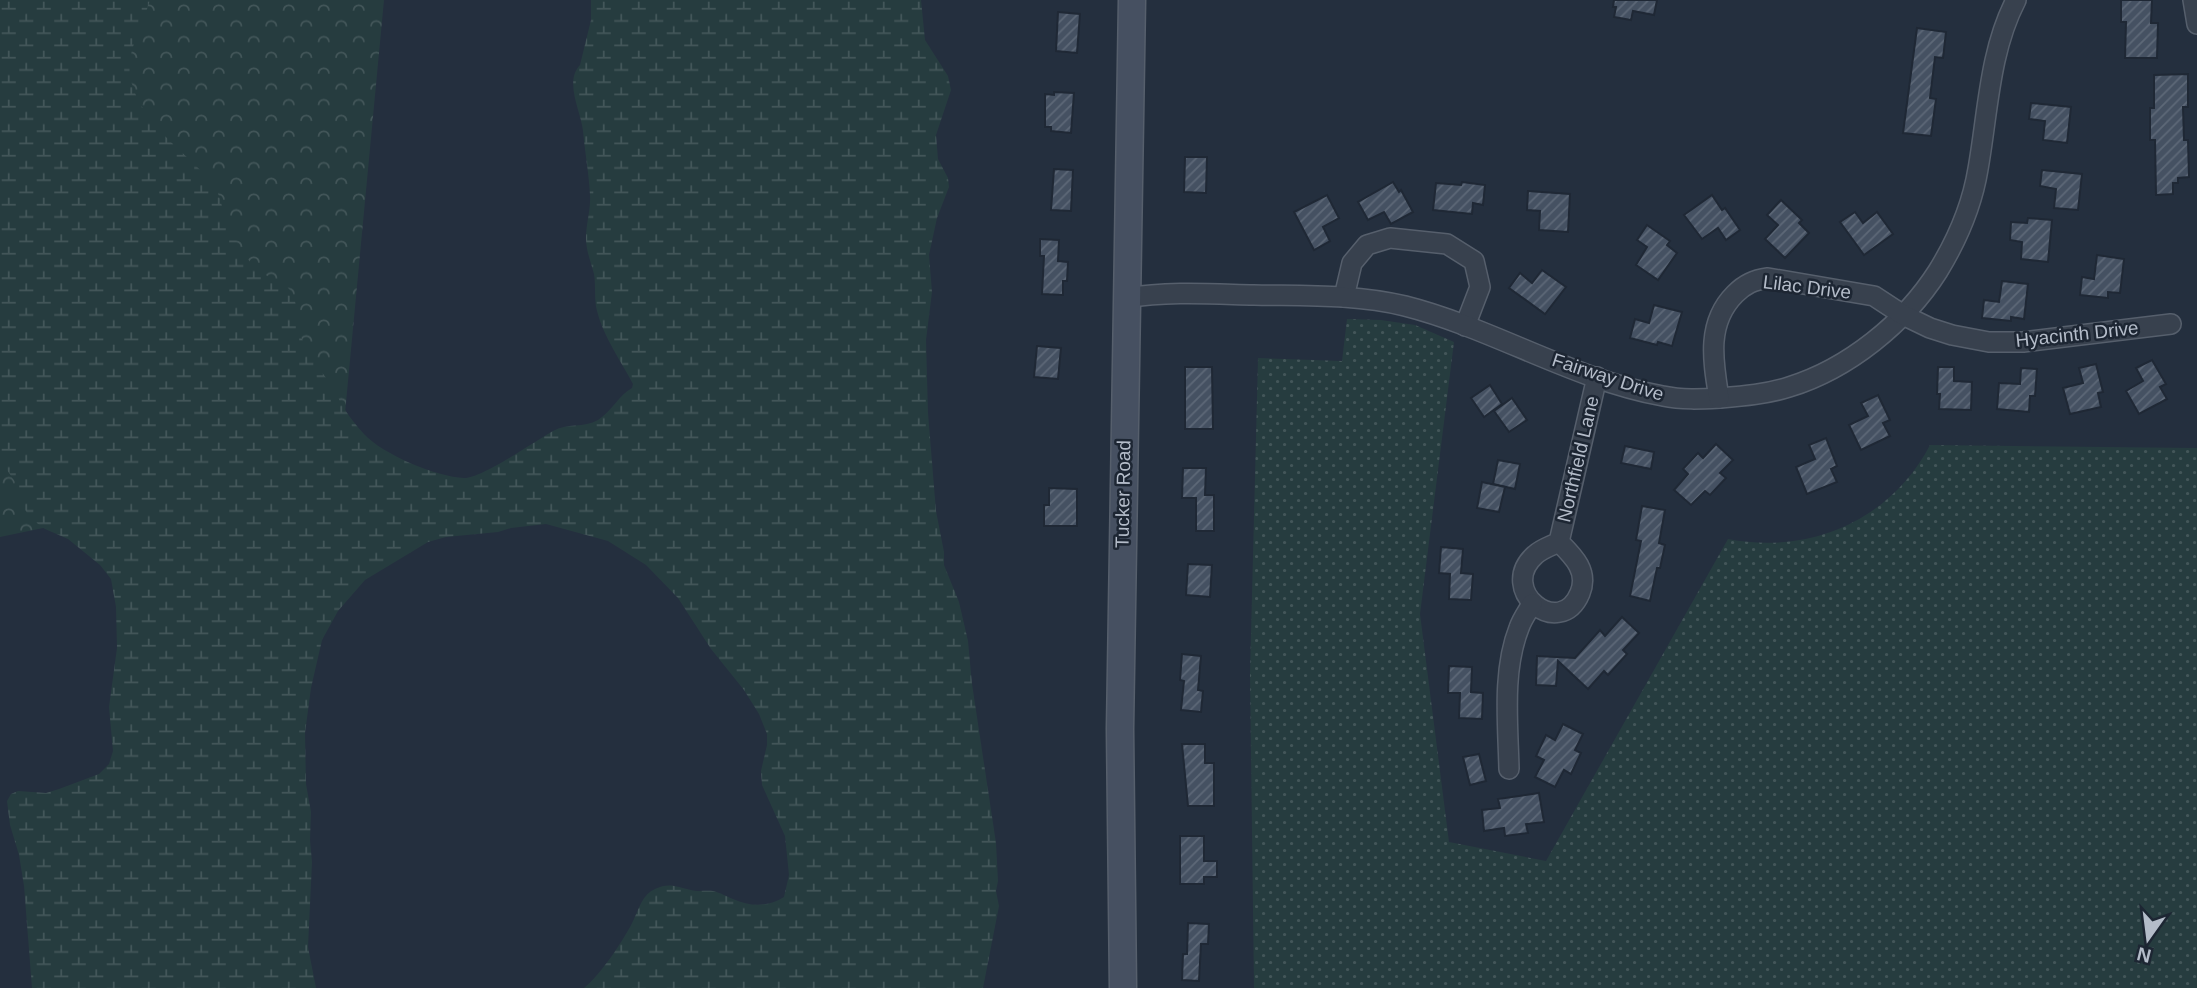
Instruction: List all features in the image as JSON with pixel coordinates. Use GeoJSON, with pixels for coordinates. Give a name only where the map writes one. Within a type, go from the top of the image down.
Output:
{"type":"FeatureCollection","features":[{"type":"Feature","properties":{"kind":"main road","name":"Tucker Road"},"geometry":{"type":"LineString","coordinates":[[1123,988],[1119,729],[1132,0]]}},
{"type":"Feature","properties":{"kind":"street","name":"Fairway Drive"},"geometry":{"type":"LineString","coordinates":[[1127,298],[1149,294],[1344,297],[1402,306],[1465,326],[1597,377],[1661,396],[1681,399],[1719,398],[1776,390],[1821,375],[1849,359],[1903,315],[1926,289],[1945,259],[1970,203],[1978,172],[1995,59],[2016,0]]}},
{"type":"Feature","properties":{"kind":"street"},"geometry":{"type":"LineString","coordinates":[[2193,0],[2197,24]]}},
{"type":"Feature","properties":{"kind":"street"},"geometry":{"type":"LineString","coordinates":[[1344,297],[1352,263],[1367,244],[1390,238],[1447,244],[1474,261],[1479,287],[1465,326]]}},
{"type":"Feature","properties":{"kind":"street","name":"Lilac Drive"},"geometry":{"type":"LineString","coordinates":[[1719,398],[1713,353],[1717,321],[1733,295],[1757,279],[1768,278],[1874,296],[1903,315]]}},
{"type":"Feature","properties":{"kind":"street","name":"Hyacinth Drive"},"geometry":{"type":"LineString","coordinates":[[1903,315],[1952,335],[1989,341],[2023,342],[2171,324]]}},
{"type":"Feature","properties":{"kind":"street","name":"Northfield Lane"},"geometry":{"type":"LineString","coordinates":[[1559,542],[1597,377]]}},
{"type":"Feature","properties":{"kind":"street","name":"Northfield Lane"},"geometry":{"type":"LineString","coordinates":[[1559,542],[1575,559],[1583,573],[1583,585],[1578,597],[1567,609],[1555,613],[1532,604],[1524,592],[1523,577],[1528,562],[1537,553],[1559,542]]}},
{"type":"Feature","properties":{"kind":"street"},"geometry":{"type":"LineString","coordinates":[[1509,769],[1508,706],[1514,644],[1519,626],[1532,604]]}},
{"type":"Feature","properties":{"kind":"green space"},"geometry":{"type":"Polygon","coordinates":[[[0,0],[384,0],[340,466],[0,537],[0,0]]]}},
{"type":"Feature","properties":{"kind":"green space"},"geometry":{"type":"Polygon","coordinates":[[[0,0],[150,0],[130,61],[131,81],[144,110],[164,135],[213,184],[228,228],[246,257],[260,271],[290,290],[306,349],[360,430],[372,442],[411,463],[440,474],[464,478],[495,466],[553,431],[598,420],[632,388],[633,384],[600,320],[596,307],[594,274],[586,243],[589,187],[582,123],[573,80],[580,65],[591,20],[591,0],[921,0],[925,40],[948,76],[951,90],[936,135],[938,159],[948,178],[949,187],[937,218],[929,255],[932,292],[926,340],[928,413],[936,511],[944,565],[959,602],[968,641],[996,843],[996,891],[999,906],[983,988],[584,988],[612,956],[651,891],[673,886],[694,891],[713,891],[740,902],[759,905],[784,897],[789,875],[785,836],[762,785],[761,771],[767,734],[759,714],[744,690],[711,649],[678,598],[646,565],[608,541],[546,524],[446,537],[428,542],[365,580],[338,611],[322,640],[311,688],[305,733],[312,862],[308,947],[316,988],[32,988],[24,886],[7,801],[11,794],[18,791],[46,793],[59,789],[99,774],[109,764],[113,751],[109,707],[117,648],[116,607],[111,579],[100,565],[68,539],[45,529],[30,518],[20,501],[16,483],[0,460],[0,0]]]}},
{"type":"Feature","properties":{"kind":"green space"},"geometry":{"type":"Polygon","coordinates":[[[1347,319],[1415,325],[1454,342],[1420,614],[1449,842],[1546,861],[1728,539],[1759,543],[1789,542],[1818,536],[1845,526],[1871,512],[1894,494],[1930,445],[2197,448],[2197,988],[1254,988],[1250,674],[1258,358],[1342,361],[1347,319]]]}},
{"type":"Feature","properties":{"kind":"building"},"geometry":{"type":"Polygon","coordinates":[[[1614,0],[1657,0],[1654,15],[1633,11],[1631,20],[1614,17],[1614,0]]]}},
{"type":"Feature","properties":{"kind":"building"},"geometry":{"type":"Polygon","coordinates":[[[2121,0],[2152,0],[2151,23],[2158,23],[2157,58],[2125,58],[2126,22],[2121,22],[2121,0]]]}},
{"type":"Feature","properties":{"kind":"building"},"geometry":{"type":"Polygon","coordinates":[[[1058,12],[1080,14],[1077,53],[1056,51],[1058,12]]]}},
{"type":"Feature","properties":{"kind":"building"},"geometry":{"type":"Polygon","coordinates":[[[1917,28],[1946,32],[1943,58],[1935,57],[1930,98],[1936,99],[1931,136],[1903,133],[1917,28]]]}},
{"type":"Feature","properties":{"kind":"building"},"geometry":{"type":"Polygon","coordinates":[[[2188,74],[2188,107],[2183,107],[2184,140],[2188,140],[2189,177],[2178,178],[2178,183],[2173,183],[2173,194],[2156,195],[2155,140],[2150,140],[2154,75],[2188,74]]]}},
{"type":"Feature","properties":{"kind":"building"},"geometry":{"type":"Polygon","coordinates":[[[1054,92],[1074,93],[1071,133],[1051,131],[1051,127],[1045,127],[1045,94],[1054,95],[1054,92]]]}},
{"type":"Feature","properties":{"kind":"building"},"geometry":{"type":"Polygon","coordinates":[[[2031,103],[2071,107],[2067,143],[2043,140],[2045,121],[2029,119],[2031,103]]]}},
{"type":"Feature","properties":{"kind":"building"},"geometry":{"type":"Polygon","coordinates":[[[1185,157],[1207,157],[1206,193],[1184,192],[1185,157]]]}},
{"type":"Feature","properties":{"kind":"building"},"geometry":{"type":"Polygon","coordinates":[[[1054,169],[1073,170],[1071,211],[1051,210],[1054,169]]]}},
{"type":"Feature","properties":{"kind":"building"},"geometry":{"type":"Polygon","coordinates":[[[2042,170],[2082,174],[2078,210],[2054,208],[2056,189],[2040,186],[2042,170]]]}},
{"type":"Feature","properties":{"kind":"building"},"geometry":{"type":"Polygon","coordinates":[[[1393,182],[1399,192],[1401,190],[1413,212],[1391,224],[1384,212],[1368,220],[1358,202],[1393,182]]]}},
{"type":"Feature","properties":{"kind":"building"},"geometry":{"type":"Polygon","coordinates":[[[1462,182],[1485,185],[1483,205],[1473,203],[1472,214],[1433,210],[1436,183],[1461,185],[1462,182]]]}},
{"type":"Feature","properties":{"kind":"building"},"geometry":{"type":"Polygon","coordinates":[[[1528,191],[1570,194],[1568,232],[1539,230],[1540,211],[1527,210],[1528,191]]]}},
{"type":"Feature","properties":{"kind":"building"},"geometry":{"type":"Polygon","coordinates":[[[1327,195],[1339,218],[1323,227],[1330,241],[1314,250],[1294,212],[1327,195]]]}},
{"type":"Feature","properties":{"kind":"building"},"geometry":{"type":"Polygon","coordinates":[[[1712,195],[1740,230],[1726,240],[1718,228],[1702,239],[1684,215],[1712,195]]]}},
{"type":"Feature","properties":{"kind":"building"},"geometry":{"type":"Polygon","coordinates":[[[1781,200],[1802,220],[1799,223],[1809,233],[1785,258],[1765,239],[1778,225],[1767,215],[1781,200]]]}},
{"type":"Feature","properties":{"kind":"building"},"geometry":{"type":"Polygon","coordinates":[[[1855,212],[1863,223],[1877,212],[1893,234],[1864,255],[1840,222],[1855,212]]]}},
{"type":"Feature","properties":{"kind":"building"},"geometry":{"type":"Polygon","coordinates":[[[2028,218],[2052,220],[2048,262],[2021,259],[2022,242],[2010,240],[2011,222],[2027,223],[2028,218]]]}},
{"type":"Feature","properties":{"kind":"building"},"geometry":{"type":"Polygon","coordinates":[[[1647,225],[1670,241],[1667,245],[1677,253],[1658,280],[1636,265],[1647,247],[1637,240],[1647,225]]]}},
{"type":"Feature","properties":{"kind":"building"},"geometry":{"type":"Polygon","coordinates":[[[1040,239],[1059,240],[1058,261],[1068,262],[1063,295],[1042,294],[1044,256],[1040,256],[1040,239]]]}},
{"type":"Feature","properties":{"kind":"building"},"geometry":{"type":"Polygon","coordinates":[[[2097,255],[2124,259],[2120,293],[2108,292],[2108,298],[2080,295],[2082,277],[2094,279],[2097,255]]]}},
{"type":"Feature","properties":{"kind":"building"},"geometry":{"type":"Polygon","coordinates":[[[1542,270],[1566,287],[1545,314],[1509,288],[1520,273],[1532,283],[1542,270]]]}},
{"type":"Feature","properties":{"kind":"building"},"geometry":{"type":"Polygon","coordinates":[[[2002,281],[2028,284],[2024,319],[2011,317],[2011,321],[1982,318],[1984,300],[1999,302],[2002,281]]]}},
{"type":"Feature","properties":{"kind":"building"},"geometry":{"type":"Polygon","coordinates":[[[1654,305],[1682,312],[1672,346],[1630,338],[1635,319],[1649,323],[1654,305]]]}},
{"type":"Feature","properties":{"kind":"building"},"geometry":{"type":"Polygon","coordinates":[[[1037,346],[1061,348],[1058,379],[1034,377],[1037,346]]]}},
{"type":"Feature","properties":{"kind":"building"},"geometry":{"type":"Polygon","coordinates":[[[2152,360],[2166,384],[2160,387],[2167,399],[2139,414],[2126,391],[2143,381],[2136,368],[2152,360]]]}},
{"type":"Feature","properties":{"kind":"building"},"geometry":{"type":"Polygon","coordinates":[[[2096,364],[2103,392],[2098,393],[2101,407],[2070,414],[2063,388],[2083,383],[2079,368],[2096,364]]]}},
{"type":"Feature","properties":{"kind":"building"},"geometry":{"type":"Polygon","coordinates":[[[1185,367],[1212,367],[1213,429],[1185,429],[1185,367]]]}},
{"type":"Feature","properties":{"kind":"building"},"geometry":{"type":"Polygon","coordinates":[[[1938,367],[1954,367],[1954,381],[1972,382],[1971,410],[1939,409],[1938,367]]]}},
{"type":"Feature","properties":{"kind":"building"},"geometry":{"type":"Polygon","coordinates":[[[2021,368],[2037,369],[2035,396],[2030,396],[2029,412],[1997,409],[1999,383],[2020,384],[2021,368]]]}},
{"type":"Feature","properties":{"kind":"building"},"geometry":{"type":"Polygon","coordinates":[[[1490,385],[1502,404],[1484,417],[1471,398],[1490,385]]]}},
{"type":"Feature","properties":{"kind":"building"},"geometry":{"type":"Polygon","coordinates":[[[1878,395],[1890,420],[1883,423],[1890,436],[1861,450],[1849,425],[1868,416],[1861,403],[1878,395]]]}},
{"type":"Feature","properties":{"kind":"building"},"geometry":{"type":"Polygon","coordinates":[[[1512,398],[1527,420],[1509,432],[1494,411],[1512,398]]]}},
{"type":"Feature","properties":{"kind":"building"},"geometry":{"type":"Polygon","coordinates":[[[1826,438],[1837,466],[1831,469],[1837,482],[1807,494],[1796,467],[1815,459],[1809,445],[1826,438]]]}},
{"type":"Feature","properties":{"kind":"building"},"geometry":{"type":"Polygon","coordinates":[[[1716,444],[1733,460],[1720,473],[1726,478],[1710,495],[1705,491],[1691,505],[1674,490],[1688,474],[1683,469],[1698,453],[1703,458],[1716,444]]]}},
{"type":"Feature","properties":{"kind":"building"},"geometry":{"type":"Polygon","coordinates":[[[1625,446],[1654,452],[1651,469],[1621,463],[1625,446]]]}},
{"type":"Feature","properties":{"kind":"building"},"geometry":{"type":"Polygon","coordinates":[[[1498,460],[1520,464],[1515,489],[1493,484],[1498,460]]]}},
{"type":"Feature","properties":{"kind":"building"},"geometry":{"type":"Polygon","coordinates":[[[1183,468],[1206,468],[1205,495],[1214,495],[1214,531],[1196,531],[1196,498],[1182,498],[1183,468]]]}},
{"type":"Feature","properties":{"kind":"building"},"geometry":{"type":"Polygon","coordinates":[[[1482,482],[1505,487],[1499,512],[1477,508],[1482,482]]]}},
{"type":"Feature","properties":{"kind":"building"},"geometry":{"type":"Polygon","coordinates":[[[1049,488],[1077,489],[1077,526],[1044,526],[1044,505],[1049,505],[1049,488]]]}},
{"type":"Feature","properties":{"kind":"building"},"geometry":{"type":"Polygon","coordinates":[[[1642,506],[1665,510],[1659,543],[1665,545],[1650,601],[1630,596],[1641,541],[1636,540],[1642,506]]]}},
{"type":"Feature","properties":{"kind":"building"},"geometry":{"type":"Polygon","coordinates":[[[1441,547],[1463,549],[1461,573],[1473,574],[1471,600],[1449,599],[1450,574],[1439,573],[1441,547]]]}},
{"type":"Feature","properties":{"kind":"building"},"geometry":{"type":"Polygon","coordinates":[[[1188,564],[1212,565],[1210,597],[1186,595],[1188,564]]]}},
{"type":"Feature","properties":{"kind":"building"},"geometry":{"type":"Polygon","coordinates":[[[1622,617],[1639,633],[1623,650],[1627,654],[1608,675],[1604,671],[1588,689],[1558,661],[1556,686],[1536,685],[1537,656],[1575,658],[1600,630],[1605,636],[1622,617]]]}},
{"type":"Feature","properties":{"kind":"building"},"geometry":{"type":"Polygon","coordinates":[[[1182,654],[1201,656],[1198,690],[1203,691],[1201,712],[1181,710],[1184,681],[1180,680],[1182,654]]]}},
{"type":"Feature","properties":{"kind":"building"},"geometry":{"type":"Polygon","coordinates":[[[1449,666],[1472,667],[1471,692],[1483,693],[1482,719],[1459,718],[1460,693],[1448,693],[1449,666]]]}},
{"type":"Feature","properties":{"kind":"building"},"geometry":{"type":"Polygon","coordinates":[[[1563,724],[1583,734],[1575,750],[1581,753],[1571,774],[1564,770],[1555,787],[1535,777],[1544,760],[1536,756],[1546,735],[1555,740],[1563,724]]]}},
{"type":"Feature","properties":{"kind":"building"},"geometry":{"type":"Polygon","coordinates":[[[1182,744],[1205,744],[1205,763],[1214,763],[1214,806],[1188,806],[1182,744]]]}},
{"type":"Feature","properties":{"kind":"building"},"geometry":{"type":"Polygon","coordinates":[[[1479,754],[1486,781],[1470,785],[1463,757],[1479,754]]]}},
{"type":"Feature","properties":{"kind":"building"},"geometry":{"type":"Polygon","coordinates":[[[1539,793],[1544,822],[1526,824],[1528,833],[1505,836],[1504,828],[1484,831],[1482,810],[1500,808],[1498,799],[1539,793]]]}},
{"type":"Feature","properties":{"kind":"building"},"geometry":{"type":"Polygon","coordinates":[[[1180,836],[1204,836],[1204,861],[1217,861],[1217,877],[1204,877],[1204,884],[1180,884],[1180,836]]]}},
{"type":"Feature","properties":{"kind":"building"},"geometry":{"type":"Polygon","coordinates":[[[1188,923],[1209,924],[1208,944],[1201,944],[1199,981],[1182,980],[1183,954],[1187,954],[1188,923]]]}}]}
